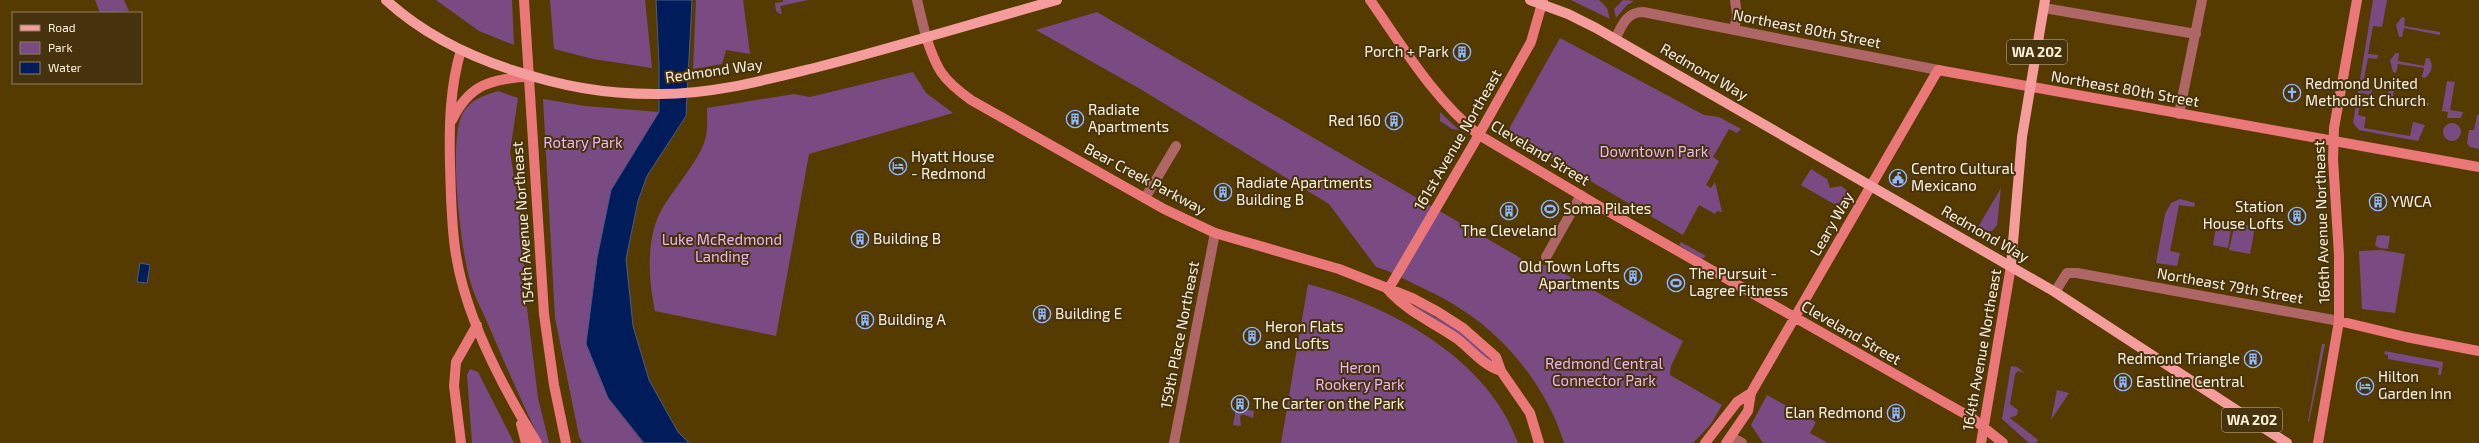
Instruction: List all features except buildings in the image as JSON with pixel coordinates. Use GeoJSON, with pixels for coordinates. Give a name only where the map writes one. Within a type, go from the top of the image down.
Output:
{"type":"FeatureCollection","features":[{"type":"Feature","properties":{"kind":"main road","name":"Redmond Way"},"geometry":{"type":"LineString","coordinates":[[386,0],[433,35],[488,62],[576,88],[611,93],[656,94],[699,91],[757,82],[1057,0]]}},
{"type":"Feature","properties":{"kind":"main road","name":"154th Avenue Northeast"},"geometry":{"type":"LineString","coordinates":[[524,0],[544,314],[554,385],[566,443]]}},
{"type":"Feature","properties":{"kind":"main road","name":"Cleveland Street"},"geometry":{"type":"LineString","coordinates":[[1370,0],[1434,89],[1465,124],[1479,134],[1580,195],[1972,418],[2003,443]]}},
{"type":"Feature","properties":{"kind":"main road","name":"Redmond Way"},"geometry":{"type":"LineString","coordinates":[[1530,0],[1542,2],[1615,39],[2011,266],[2055,292],[2288,443]]}},
{"type":"Feature","properties":{"kind":"main road","name":"166th Avenue Northeast"},"geometry":{"type":"LineString","coordinates":[[2318,443],[2339,321],[2339,255],[2334,142],[2357,0]]}},
{"type":"Feature","properties":{"kind":"main road","name":"161st Avenue Northeast"},"geometry":{"type":"LineString","coordinates":[[1388,290],[1479,134],[1530,42],[1542,2]]}},
{"type":"Feature","properties":{"kind":"main road","name":"164th Avenue Northeast"},"geometry":{"type":"LineString","coordinates":[[1981,443],[2011,266],[2021,144],[2045,4]]}},
{"type":"Feature","properties":{"kind":"main road","name":"Bear Creek Parkway"},"geometry":{"type":"LineString","coordinates":[[926,37],[934,60],[950,85],[971,100],[1145,198],[1215,233],[1340,269],[1388,290],[1412,298],[1463,328],[1496,357],[1500,371],[1530,413],[1539,443]]}},
{"type":"Feature","properties":{"kind":"main road"},"geometry":{"type":"LineString","coordinates":[[462,50],[453,77],[449,127],[451,199],[456,254],[463,286],[477,325],[517,410],[537,443]]}},
{"type":"Feature","properties":{"kind":"main road","name":"Northeast 80th Street"},"geometry":{"type":"LineString","coordinates":[[1938,70],[2030,88],[2479,167]]}},
{"type":"Feature","properties":{"kind":"main road","name":"Leary Way"},"geometry":{"type":"LineString","coordinates":[[1729,440],[1748,411],[1751,393],[1938,70]]}},
{"type":"Feature","properties":{"kind":"main road"},"geometry":{"type":"LineString","coordinates":[[449,127],[460,105],[477,88],[494,80],[532,76]]}},
{"type":"Feature","properties":{"kind":"main road","name":"Northeast 79th Street"},"geometry":{"type":"LineString","coordinates":[[2339,321],[2406,337],[2479,351]]}},
{"type":"Feature","properties":{"kind":"main road"},"geometry":{"type":"LineString","coordinates":[[462,443],[454,386],[456,362],[477,325]]}},
{"type":"Feature","properties":{"kind":"main road","name":"Leary Way"},"geometry":{"type":"LineString","coordinates":[[1705,443],[1736,402],[1751,393]]}},
{"type":"Feature","properties":{"kind":"main road"},"geometry":{"type":"LineString","coordinates":[[517,410],[526,443]]}},
{"type":"Feature","properties":{"kind":"main road"},"geometry":{"type":"LineString","coordinates":[[1714,443],[1722,436],[1729,440]]}},
{"type":"Feature","properties":{"kind":"street"},"geometry":{"type":"LineString","coordinates":[[917,0],[926,37]]}},
{"type":"Feature","properties":{"kind":"street"},"geometry":{"type":"LineString","coordinates":[[1734,30],[1737,15],[1735,0]]}},
{"type":"Feature","properties":{"kind":"street"},"geometry":{"type":"LineString","coordinates":[[2179,114],[2202,0]]}},
{"type":"Feature","properties":{"kind":"street"},"geometry":{"type":"LineString","coordinates":[[2045,4],[2196,34]]}},
{"type":"Feature","properties":{"kind":"street","name":"Northeast 80th Street"},"geometry":{"type":"LineString","coordinates":[[1615,39],[1626,19],[1636,12],[1938,70]]}},
{"type":"Feature","properties":{"kind":"street"},"geometry":{"type":"LineString","coordinates":[[1145,198],[1176,146]]}},
{"type":"Feature","properties":{"kind":"street"},"geometry":{"type":"LineString","coordinates":[[1546,257],[1580,195]]}},
{"type":"Feature","properties":{"kind":"street","name":"159th Place Northeast"},"geometry":{"type":"LineString","coordinates":[[1174,443],[1215,233]]}},
{"type":"Feature","properties":{"kind":"street","name":"Northeast 79th Street"},"geometry":{"type":"LineString","coordinates":[[2055,292],[2067,273],[2077,273],[2339,321]]}},
{"type":"Feature","properties":{"kind":"street"},"geometry":{"type":"LineString","coordinates":[[1729,440],[1742,443]]}},
{"type":"Feature","properties":{"kind":"green space"},"geometry":{"type":"Polygon","coordinates":[[[95,0],[124,0],[129,11],[114,12],[100,12],[95,0]]]}},
{"type":"Feature","properties":{"kind":"green space"},"geometry":{"type":"Polygon","coordinates":[[[436,0],[512,0],[514,45],[479,31],[436,0]]]}},
{"type":"Feature","properties":{"kind":"green space"},"geometry":{"type":"Polygon","coordinates":[[[550,0],[645,0],[652,68],[593,59],[554,49],[550,0]]]}},
{"type":"Feature","properties":{"kind":"green space"},"geometry":{"type":"Polygon","coordinates":[[[696,0],[743,0],[750,54],[726,50],[722,64],[693,69],[696,0]]]}},
{"type":"Feature","properties":{"kind":"green space"},"geometry":{"type":"Polygon","coordinates":[[[783,0],[808,0],[780,6],[782,14],[780,14],[776,11],[775,3],[783,2],[783,0]]]}},
{"type":"Feature","properties":{"kind":"green space"},"geometry":{"type":"Polygon","coordinates":[[[1571,0],[1599,0],[1607,8],[1610,19],[1571,0]]]}},
{"type":"Feature","properties":{"kind":"green space"},"geometry":{"type":"Polygon","coordinates":[[[1623,0],[1661,3],[1634,1],[1627,5],[1616,18],[1614,9],[1623,0]]]}},
{"type":"Feature","properties":{"kind":"green space"},"geometry":{"type":"Polygon","coordinates":[[[2373,0],[2387,0],[2382,27],[2373,26],[2368,54],[2378,55],[2377,59],[2368,58],[2362,88],[2372,90],[2371,95],[2362,93],[2358,115],[2366,117],[2364,128],[2410,136],[2413,122],[2425,125],[2418,141],[2359,130],[2353,123],[2373,0]]]}},
{"type":"Feature","properties":{"kind":"green space","name":"Redmond Central Connector Park"},"geometry":{"type":"Polygon","coordinates":[[[1097,12],[1529,263],[1551,266],[1683,341],[1671,366],[1670,375],[1722,405],[1711,424],[1693,443],[1564,443],[1548,405],[1537,386],[1512,352],[1481,323],[1464,311],[1427,290],[1388,271],[1376,267],[1329,204],[1142,90],[1036,30],[1097,12]]]}},
{"type":"Feature","properties":{"kind":"green space"},"geometry":{"type":"Polygon","coordinates":[[[2402,17],[2405,18],[2404,26],[2440,32],[2440,35],[2404,28],[2402,37],[2399,37],[2396,25],[2402,17]]]}},
{"type":"Feature","properties":{"kind":"green space","name":"Downtown Park"},"geometry":{"type":"Polygon","coordinates":[[[1560,38],[1704,115],[1719,117],[1741,129],[1737,133],[1729,129],[1713,157],[1719,161],[1706,185],[1711,188],[1715,182],[1722,212],[1717,211],[1715,214],[1699,205],[1683,235],[1510,134],[1510,127],[1560,38]]]}},
{"type":"Feature","properties":{"kind":"green space"},"geometry":{"type":"Polygon","coordinates":[[[2396,53],[2399,53],[2398,61],[2424,66],[2426,58],[2429,58],[2432,66],[2431,71],[2425,78],[2422,77],[2424,68],[2398,64],[2396,73],[2393,72],[2390,60],[2396,53]]]}},
{"type":"Feature","properties":{"kind":"green space","name":"Luke McRedmond Landing"},"geometry":{"type":"Polygon","coordinates":[[[913,72],[926,93],[953,113],[809,154],[776,336],[655,311],[650,276],[650,252],[654,228],[663,207],[692,166],[703,146],[707,129],[707,108],[794,94],[810,97],[913,72]]]}},
{"type":"Feature","properties":{"kind":"green space"},"geometry":{"type":"Polygon","coordinates":[[[2447,81],[2455,82],[2450,110],[2463,112],[2461,118],[2447,118],[2448,112],[2442,111],[2447,81]]]}},
{"type":"Feature","properties":{"kind":"green space"},"geometry":{"type":"Polygon","coordinates":[[[2391,89],[2394,89],[2393,97],[2429,103],[2428,106],[2392,99],[2390,108],[2388,108],[2385,96],[2391,89]]]}},
{"type":"Feature","properties":{"kind":"green space"},"geometry":{"type":"Polygon","coordinates":[[[498,91],[518,98],[510,152],[522,227],[526,300],[538,398],[549,443],[543,443],[537,434],[478,302],[471,284],[463,248],[456,173],[458,129],[462,115],[468,106],[482,97],[498,91]]]}},
{"type":"Feature","properties":{"kind":"green space","name":"Rotary Park"},"geometry":{"type":"Polygon","coordinates":[[[543,99],[585,106],[659,112],[611,190],[608,398],[643,443],[582,443],[579,436],[555,318],[543,99]]]}},
{"type":"Feature","properties":{"kind":"green space"},"geometry":{"type":"Polygon","coordinates":[[[1440,112],[1459,130],[1452,129],[1440,121],[1440,112]]]}},
{"type":"Feature","properties":{"kind":"green space"},"geometry":{"type":"Polygon","coordinates":[[[2477,115],[2479,115],[2479,149],[2470,147],[2467,143],[2469,130],[2474,130],[2477,115]]]}},
{"type":"Feature","properties":{"kind":"green space"},"geometry":{"type":"Polygon","coordinates":[[[2452,123],[2458,126],[2461,132],[2458,138],[2452,141],[2446,138],[2443,132],[2446,126],[2452,123]]]}},
{"type":"Feature","properties":{"kind":"green space"},"geometry":{"type":"Polygon","coordinates":[[[1811,169],[1827,179],[1830,188],[1841,186],[1848,191],[1848,196],[1845,202],[1839,207],[1801,185],[1811,169]]]}},
{"type":"Feature","properties":{"kind":"green space"},"geometry":{"type":"Polygon","coordinates":[[[2001,188],[1997,225],[1992,231],[1985,231],[1978,227],[2001,188]]]}},
{"type":"Feature","properties":{"kind":"green space"},"geometry":{"type":"Polygon","coordinates":[[[2180,199],[2195,203],[2194,207],[2179,205],[2170,251],[2180,253],[2177,266],[2156,263],[2165,214],[2171,203],[2180,199]]]}},
{"type":"Feature","properties":{"kind":"green space"},"geometry":{"type":"Polygon","coordinates":[[[2217,221],[2232,223],[2228,248],[2213,245],[2217,221]]]}},
{"type":"Feature","properties":{"kind":"green space"},"geometry":{"type":"Polygon","coordinates":[[[2235,223],[2255,227],[2250,254],[2229,250],[2235,223]]]}},
{"type":"Feature","properties":{"kind":"green space"},"geometry":{"type":"Polygon","coordinates":[[[2377,236],[2390,236],[2388,249],[2379,248],[2375,245],[2377,236]]]}},
{"type":"Feature","properties":{"kind":"green space"},"geometry":{"type":"Polygon","coordinates":[[[1681,242],[1706,256],[1702,259],[1679,245],[1681,242]]]}},
{"type":"Feature","properties":{"kind":"green space"},"geometry":{"type":"Polygon","coordinates":[[[2381,250],[2405,254],[2395,313],[2362,309],[2359,251],[2381,250]]]}},
{"type":"Feature","properties":{"kind":"green space","name":"Heron Rookery Park"},"geometry":{"type":"Polygon","coordinates":[[[1308,284],[1371,306],[1403,322],[1432,340],[1460,361],[1484,385],[1504,413],[1518,443],[1281,443],[1308,284]]]}},
{"type":"Feature","properties":{"kind":"green space"},"geometry":{"type":"Polygon","coordinates":[[[1414,305],[1457,329],[1493,359],[1492,363],[1423,314],[1414,305]]]}},
{"type":"Feature","properties":{"kind":"green space"},"geometry":{"type":"Polygon","coordinates":[[[2322,344],[2325,344],[2309,422],[2308,421],[2322,344]]]}},
{"type":"Feature","properties":{"kind":"green space"},"geometry":{"type":"Polygon","coordinates":[[[2385,351],[2443,362],[2441,375],[2438,375],[2439,368],[2388,359],[2388,355],[2384,354],[2385,351]]]}},
{"type":"Feature","properties":{"kind":"green space"},"geometry":{"type":"Polygon","coordinates":[[[2011,366],[2017,367],[2025,373],[2018,371],[2015,374],[2010,404],[2018,410],[2017,415],[2010,418],[2038,440],[2036,443],[2029,443],[2002,419],[2011,366]]]}},
{"type":"Feature","properties":{"kind":"green space"},"geometry":{"type":"Polygon","coordinates":[[[470,369],[478,372],[514,443],[472,443],[467,375],[470,369]]]}},
{"type":"Feature","properties":{"kind":"green space"},"geometry":{"type":"Polygon","coordinates":[[[2057,390],[2069,393],[2051,420],[2057,390]]]}},
{"type":"Feature","properties":{"kind":"green space"},"geometry":{"type":"Polygon","coordinates":[[[1767,395],[1816,422],[1810,433],[1828,443],[1763,443],[1751,425],[1767,395]]]}},
{"type":"Feature","properties":{"kind":"green space"},"geometry":{"type":"Polygon","coordinates":[[[1236,408],[1254,411],[1253,418],[1242,414],[1240,417],[1241,426],[1233,425],[1236,408]]]}},
{"type":"Feature","properties":{"kind":"water"},"geometry":{"type":"Polygon","coordinates":[[[656,0],[692,0],[686,116],[647,176],[638,201],[626,259],[633,326],[649,380],[678,432],[689,443],[644,443],[608,398],[586,344],[597,258],[611,190],[659,112],[659,63],[656,0]]]}},
{"type":"Feature","properties":{"kind":"water"},"geometry":{"type":"Polygon","coordinates":[[[140,263],[150,265],[147,283],[137,282],[140,263]]]}},
{"type":"Feature","properties":{"kind":"place","name":"Porch + Park"},"geometry":{"type":"Point","coordinates":[1462,52]}},
{"type":"Feature","properties":{"kind":"place","name":"Redmond United Methodist Church"},"geometry":{"type":"Point","coordinates":[2292,93]}},
{"type":"Feature","properties":{"kind":"place","name":"Radiate Apartments"},"geometry":{"type":"Point","coordinates":[1075,119]}},
{"type":"Feature","properties":{"kind":"place","name":"Red 160"},"geometry":{"type":"Point","coordinates":[1394,121]}},
{"type":"Feature","properties":{"kind":"place","name":"Hyatt House - Redmond"},"geometry":{"type":"Point","coordinates":[898,166]}},
{"type":"Feature","properties":{"kind":"place","name":"Centro Cultural Mexicano"},"geometry":{"type":"Point","coordinates":[1898,178]}},
{"type":"Feature","properties":{"kind":"place","name":"Radiate Apartments Building B"},"geometry":{"type":"Point","coordinates":[1223,192]}},
{"type":"Feature","properties":{"kind":"place","name":"YWCA"},"geometry":{"type":"Point","coordinates":[2378,202]}},
{"type":"Feature","properties":{"kind":"place","name":"Soma Pilates"},"geometry":{"type":"Point","coordinates":[1550,209]}},
{"type":"Feature","properties":{"kind":"place","name":"The Cleveland"},"geometry":{"type":"Point","coordinates":[1509,211]}},
{"type":"Feature","properties":{"kind":"place","name":"Station House Lofts"},"geometry":{"type":"Point","coordinates":[2297,216]}},
{"type":"Feature","properties":{"kind":"place","name":"Building B"},"geometry":{"type":"Point","coordinates":[860,239]}},
{"type":"Feature","properties":{"kind":"place","name":"Old Town Lofts Apartments"},"geometry":{"type":"Point","coordinates":[1633,276]}},
{"type":"Feature","properties":{"kind":"place","name":"The Pursuit - Lagree Fitness"},"geometry":{"type":"Point","coordinates":[1676,283]}},
{"type":"Feature","properties":{"kind":"place","name":"Building E"},"geometry":{"type":"Point","coordinates":[1042,314]}},
{"type":"Feature","properties":{"kind":"place","name":"Building A"},"geometry":{"type":"Point","coordinates":[865,320]}},
{"type":"Feature","properties":{"kind":"place","name":"Heron Flats and Lofts"},"geometry":{"type":"Point","coordinates":[1252,336]}},
{"type":"Feature","properties":{"kind":"place","name":"Redmond Triangle"},"geometry":{"type":"Point","coordinates":[2253,359]}},
{"type":"Feature","properties":{"kind":"place","name":"Eastline Central"},"geometry":{"type":"Point","coordinates":[2123,382]}},
{"type":"Feature","properties":{"kind":"place","name":"Hilton Garden Inn"},"geometry":{"type":"Point","coordinates":[2365,386]}},
{"type":"Feature","properties":{"kind":"place","name":"The Carter on the Park"},"geometry":{"type":"Point","coordinates":[1240,404]}},
{"type":"Feature","properties":{"kind":"place","name":"Elan Redmond"},"geometry":{"type":"Point","coordinates":[1896,413]}}]}
